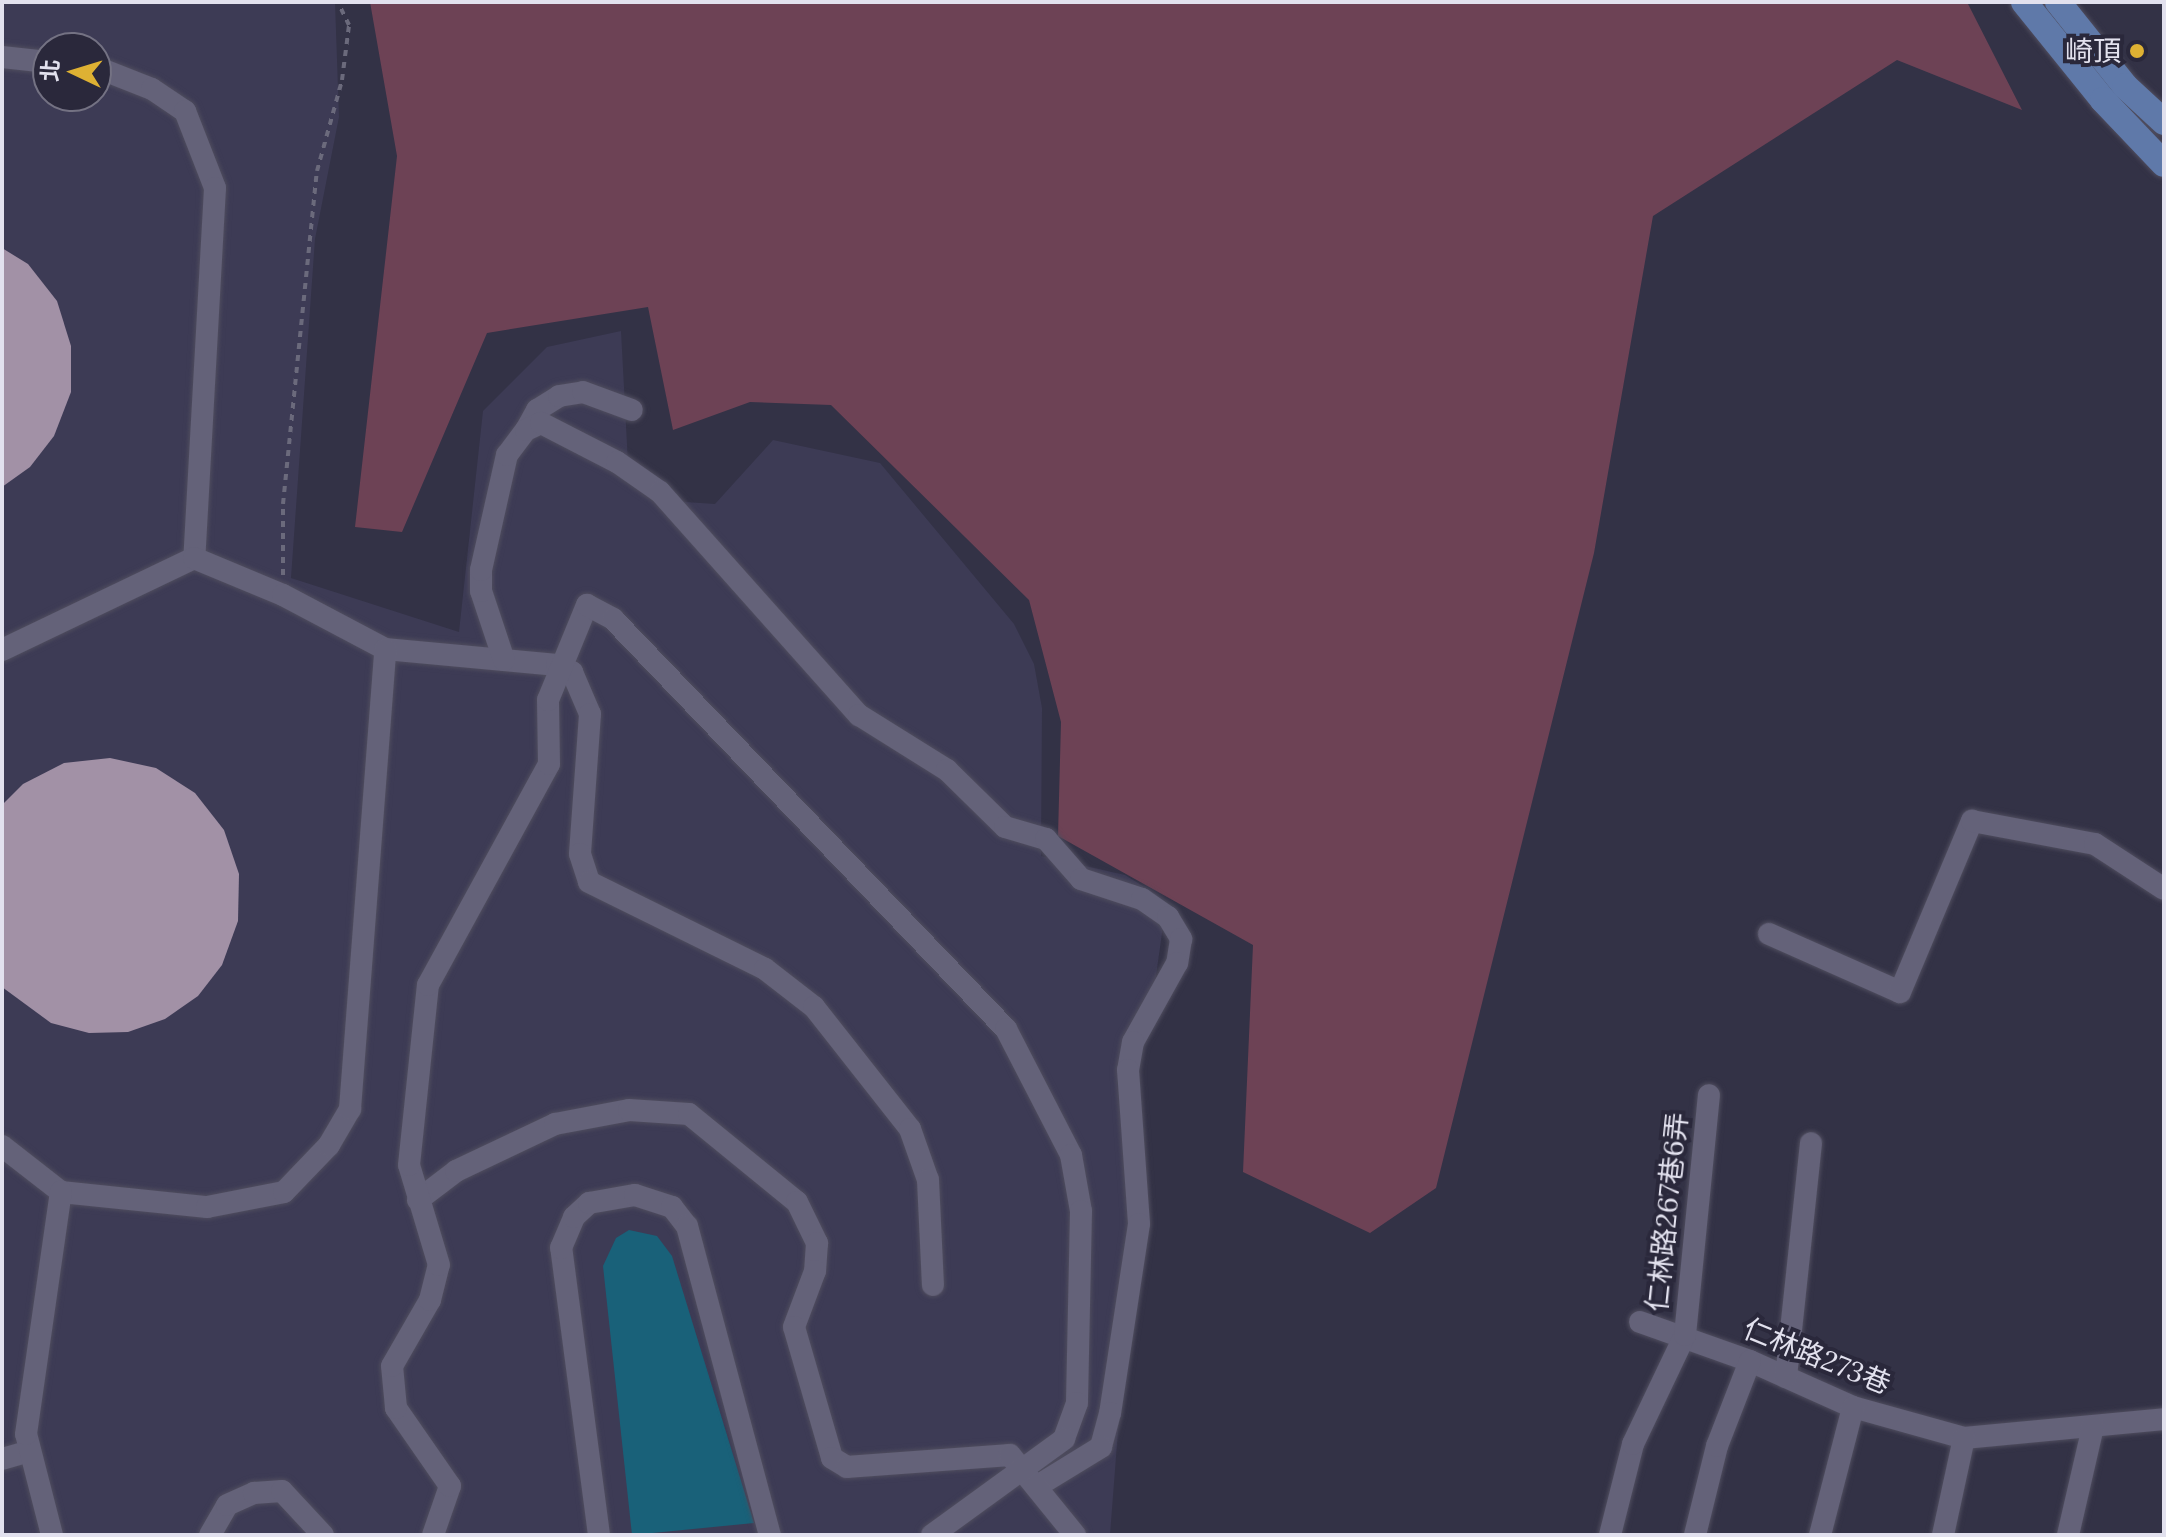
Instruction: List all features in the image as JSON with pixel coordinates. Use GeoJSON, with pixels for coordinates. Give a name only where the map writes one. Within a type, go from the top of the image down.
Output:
{"type":"FeatureCollection","features":[{"type":"Feature","properties":{"kind":"main road"},"geometry":{"type":"LineString","coordinates":[[2024,2],[2103,100],[2164,164]]}},
{"type":"Feature","properties":{"kind":"main road"},"geometry":{"type":"LineString","coordinates":[[2058,2],[2125,86],[2164,122]]}},
{"type":"Feature","properties":{"kind":"street"},"geometry":{"type":"LineString","coordinates":[[2,57],[32,60]]}},
{"type":"Feature","properties":{"kind":"street"},"geometry":{"type":"LineString","coordinates":[[112,73],[152,89],[185,111],[215,188],[194,558]]}},
{"type":"Feature","properties":{"kind":"street"},"geometry":{"type":"LineString","coordinates":[[504,660],[481,591],[481,570],[507,455],[537,410],[559,396],[583,392],[632,410]]}},
{"type":"Feature","properties":{"kind":"street"},"geometry":{"type":"LineString","coordinates":[[526,430],[541,423],[564,433],[660,492],[859,715],[947,770],[1005,827],[1046,839],[1081,879],[1142,899],[1168,917],[1181,939],[1167,990],[1133,1042],[1128,1070],[1139,1224],[1101,1447],[1033,1478],[932,1535]]}},
{"type":"Feature","properties":{"kind":"street"},"geometry":{"type":"LineString","coordinates":[[2,650],[194,558],[283,595],[385,649],[557,665],[572,672],[590,714],[580,854],[589,882],[765,969],[814,1007],[910,1129],[928,1180],[933,1285]]}},
{"type":"Feature","properties":{"kind":"street"},"geometry":{"type":"LineString","coordinates":[[433,1535],[450,1486],[396,1408],[392,1366],[430,1300],[439,1265],[409,1165],[428,985],[549,764],[548,700],[557,665],[587,605],[613,619],[1006,1029],[1071,1155],[1081,1211],[1077,1403],[1064,1439],[1033,1478]]}},
{"type":"Feature","properties":{"kind":"street"},"geometry":{"type":"LineString","coordinates":[[2,1146],[61,1192],[207,1207],[284,1192],[329,1145],[350,1109],[385,649]]}},
{"type":"Feature","properties":{"kind":"street"},"geometry":{"type":"LineString","coordinates":[[1769,934],[1900,992],[1972,821],[2095,844],[2164,889]]}},
{"type":"Feature","properties":{"kind":"street","name":"仁林路267巷6弄"},"geometry":{"type":"LineString","coordinates":[[1610,1535],[1633,1444],[1685,1335],[1709,1095]]}},
{"type":"Feature","properties":{"kind":"street"},"geometry":{"type":"LineString","coordinates":[[418,1200],[456,1171],[555,1124],[629,1110],[689,1114],[797,1202],[817,1243],[815,1271],[794,1327],[832,1458],[847,1467],[1010,1455],[1033,1478],[1075,1535]]}},
{"type":"Feature","properties":{"kind":"street"},"geometry":{"type":"LineString","coordinates":[[1786,1377],[1811,1143]]}},
{"type":"Feature","properties":{"kind":"street"},"geometry":{"type":"LineString","coordinates":[[52,1535],[26,1434],[61,1192]]}},
{"type":"Feature","properties":{"kind":"street"},"geometry":{"type":"LineString","coordinates":[[599,1535],[561,1248],[574,1217],[589,1203],[635,1195],[672,1207],[687,1226],[770,1535]]}},
{"type":"Feature","properties":{"kind":"street","name":"仁林路273巷"},"geometry":{"type":"LineString","coordinates":[[1640,1322],[1685,1335],[1853,1407],[1964,1438],[2164,1419]]}},
{"type":"Feature","properties":{"kind":"street"},"geometry":{"type":"LineString","coordinates":[[1695,1535],[1717,1446],[1750,1361]]}},
{"type":"Feature","properties":{"kind":"street"},"geometry":{"type":"LineString","coordinates":[[1820,1535],[1853,1407]]}},
{"type":"Feature","properties":{"kind":"street"},"geometry":{"type":"LineString","coordinates":[[2068,1535],[2093,1427]]}},
{"type":"Feature","properties":{"kind":"street"},"geometry":{"type":"LineString","coordinates":[[1943,1535],[1964,1438]]}},
{"type":"Feature","properties":{"kind":"street"},"geometry":{"type":"LineString","coordinates":[[2,1459],[30,1451]]}},
{"type":"Feature","properties":{"kind":"street"},"geometry":{"type":"LineString","coordinates":[[210,1535],[227,1505],[254,1493],[282,1491],[323,1535]]}},
{"type":"Feature","properties":{"kind":"path"},"geometry":{"type":"LineString","coordinates":[[283,595],[283,504],[317,171],[342,80],[349,25],[338,2]]}},
{"type":"Feature","properties":{"kind":"shaded area"},"geometry":{"type":"Polygon","coordinates":[[[2,2],[335,2],[339,117],[315,239],[291,578],[459,632],[483,411],[547,347],[621,331],[629,482],[671,501],[715,504],[773,440],[880,463],[1014,624],[1034,664],[1042,708],[1041,856],[1125,875],[1157,895],[1163,926],[1154,990],[1117,1081],[1132,1249],[1110,1535],[2,1535],[2,2]]]}},
{"type":"Feature","properties":{"kind":"shaded area"},"geometry":{"type":"Polygon","coordinates":[[[370,2],[1967,2],[2022,110],[1897,60],[1653,216],[1594,553],[1436,1188],[1370,1233],[1243,1172],[1253,945],[1058,836],[1061,722],[1029,600],[831,405],[750,402],[673,430],[648,307],[487,333],[402,532],[355,527],[397,156],[370,2]]]}},
{"type":"Feature","properties":{"kind":"water"},"geometry":{"type":"Polygon","coordinates":[[[629,1230],[657,1236],[672,1256],[754,1523],[632,1535],[603,1266],[616,1238],[629,1230]]]}},
{"type":"Feature","properties":{"kind":"building"},"geometry":{"type":"Polygon","coordinates":[[[2,248],[28,264],[57,301],[71,346],[71,392],[54,436],[30,467],[2,487],[2,248]]]}},
{"type":"Feature","properties":{"kind":"building"},"geometry":{"type":"Polygon","coordinates":[[[110,758],[156,768],[195,793],[224,830],[239,874],[238,921],[222,965],[198,996],[165,1019],[128,1032],[89,1033],[51,1023],[2,987],[2,805],[23,784],[64,763],[110,758]]]}},
{"type":"Feature","properties":{"kind":"place","name":"崎頂"},"geometry":{"type":"Point","coordinates":[2137,51]}}]}
